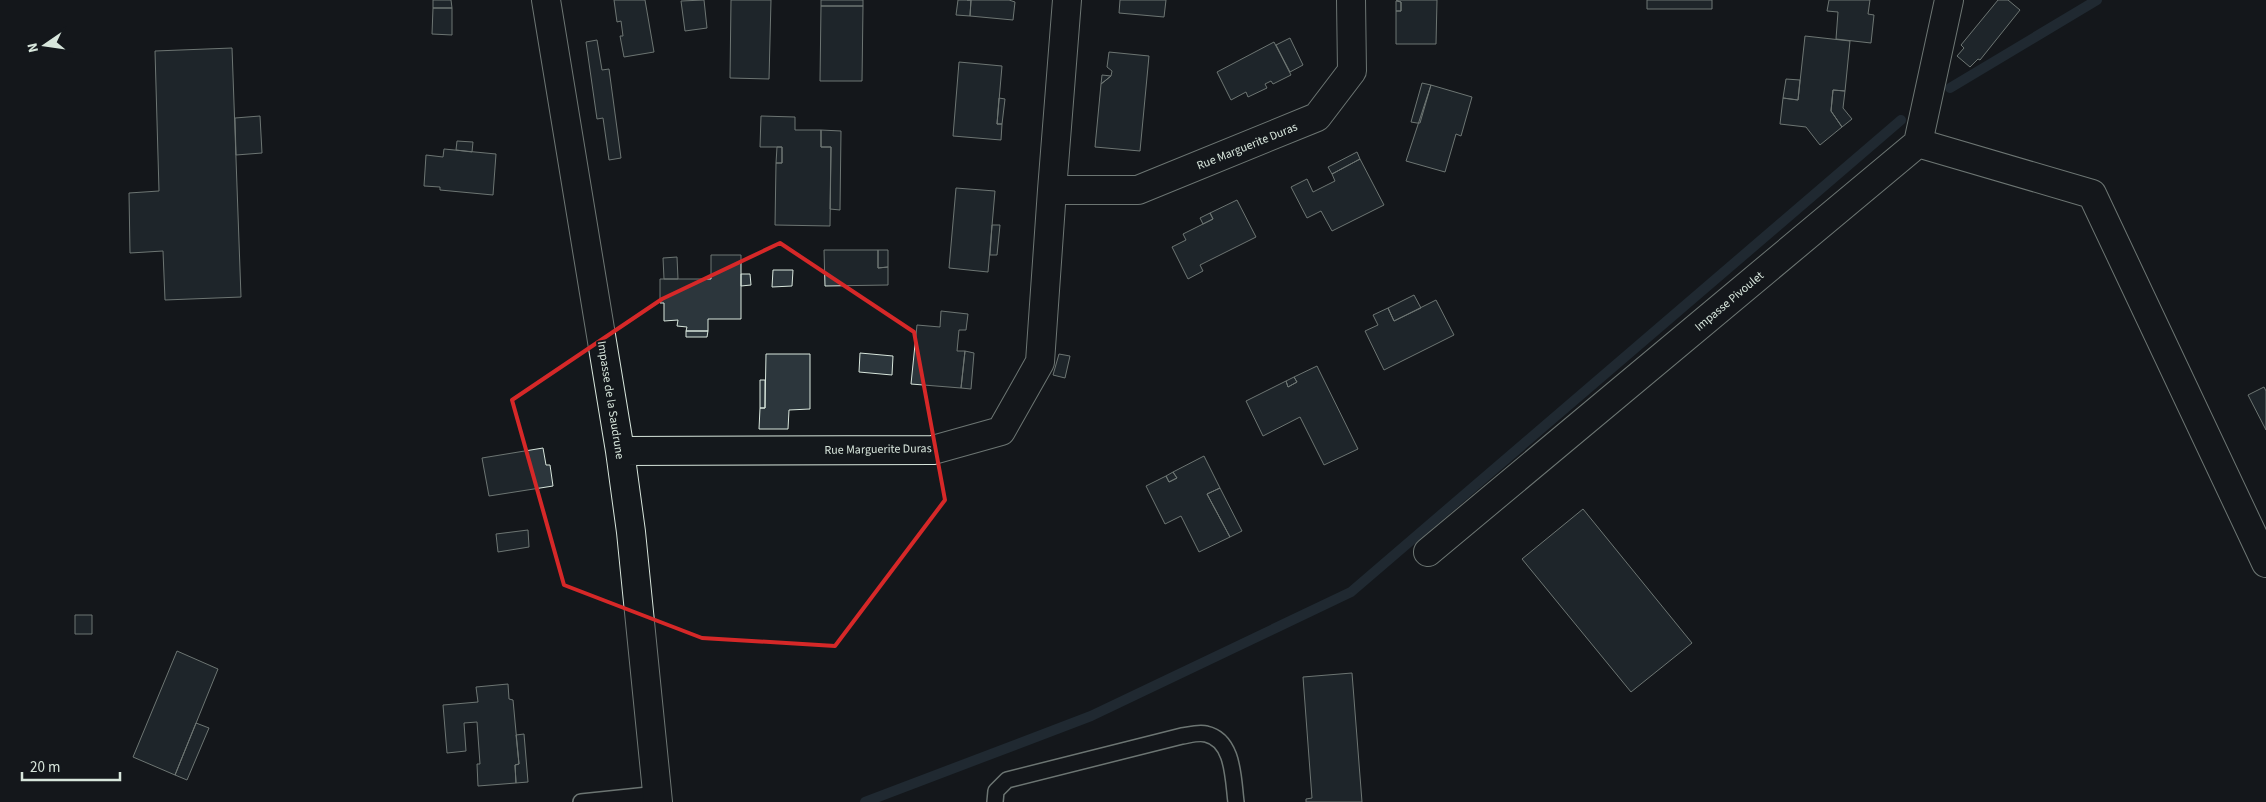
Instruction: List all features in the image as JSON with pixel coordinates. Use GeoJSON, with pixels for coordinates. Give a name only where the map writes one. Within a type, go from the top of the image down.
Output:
{"type":"FeatureCollection","features":[{"type":"Feature","properties":{"kind":"street","name":"Impasse de la Saudrune"},"geometry":{"type":"LineString","coordinates":[[546,0],[620,451],[631,532],[646,706],[658,798]]}},
{"type":"Feature","properties":{"kind":"street","name":"Rue Marguerite Duras"},"geometry":{"type":"LineString","coordinates":[[620,451],[933,450],[1001,431],[1040,362],[1067,0]]}},
{"type":"Feature","properties":{"kind":"street","name":"Rue Marguerite Duras"},"geometry":{"type":"LineString","coordinates":[[1052,190],[1138,190],[1317,117],[1352,71],[1351,0]]}},
{"type":"Feature","properties":{"kind":"street"},"geometry":{"type":"LineString","coordinates":[[1949,0],[1918,144],[2092,194],[2266,563]]}},
{"type":"Feature","properties":{"kind":"street","name":"Impasse Pivoulet"},"geometry":{"type":"LineString","coordinates":[[1428,552],[1918,144]]}},
{"type":"Feature","properties":{"kind":"lane"},"geometry":{"type":"LineString","coordinates":[[995,802],[996,791],[1007,780],[1182,736],[1204,733],[1218,738],[1225,746],[1231,766],[1236,802]]}},
{"type":"Feature","properties":{"kind":"lane"},"geometry":{"type":"LineString","coordinates":[[581,802],[658,798]]}},
{"type":"Feature","properties":{"kind":"highlighted area"},"geometry":{"type":"Polygon","coordinates":[[[780,243],[914,332],[945,500],[835,646],[702,638],[564,585],[512,400],[662,299],[780,243]]]}},
{"type":"Feature","properties":{"kind":"building"},"geometry":{"type":"Polygon","coordinates":[[[433,0],[451,0],[452,8],[433,8],[433,0]]]}},
{"type":"Feature","properties":{"kind":"building"},"geometry":{"type":"Polygon","coordinates":[[[614,0],[645,0],[654,52],[624,57],[620,36],[623,36],[621,21],[617,22],[614,0]]]}},
{"type":"Feature","properties":{"kind":"building"},"geometry":{"type":"Polygon","coordinates":[[[704,0],[707,28],[685,31],[681,1],[704,0]]]}},
{"type":"Feature","properties":{"kind":"building"},"geometry":{"type":"Polygon","coordinates":[[[731,0],[771,0],[769,79],[730,78],[731,0]]]}},
{"type":"Feature","properties":{"kind":"building"},"geometry":{"type":"Polygon","coordinates":[[[821,0],[863,0],[863,6],[821,6],[821,0]]]}},
{"type":"Feature","properties":{"kind":"building"},"geometry":{"type":"Polygon","coordinates":[[[958,0],[971,0],[970,16],[956,15],[958,0]]]}},
{"type":"Feature","properties":{"kind":"building"},"geometry":{"type":"Polygon","coordinates":[[[971,0],[1009,0],[1015,2],[1013,20],[970,16],[971,0]]]}},
{"type":"Feature","properties":{"kind":"building"},"geometry":{"type":"Polygon","coordinates":[[[1120,0],[1166,0],[1164,17],[1119,13],[1120,0]]]}},
{"type":"Feature","properties":{"kind":"building"},"geometry":{"type":"Polygon","coordinates":[[[1396,0],[1437,0],[1436,44],[1396,44],[1396,11],[1401,11],[1401,2],[1396,0]]]}},
{"type":"Feature","properties":{"kind":"building"},"geometry":{"type":"Polygon","coordinates":[[[1647,0],[1712,0],[1712,9],[1647,9],[1647,0]]]}},
{"type":"Feature","properties":{"kind":"building"},"geometry":{"type":"Polygon","coordinates":[[[1829,0],[1870,0],[1868,14],[1874,15],[1871,43],[1836,39],[1838,12],[1827,11],[1829,0]]]}},
{"type":"Feature","properties":{"kind":"building"},"geometry":{"type":"Polygon","coordinates":[[[1998,0],[2008,0],[2020,10],[1980,60],[1978,59],[1970,67],[1957,56],[1964,48],[1961,45],[1998,0]]]}},
{"type":"Feature","properties":{"kind":"building"},"geometry":{"type":"Polygon","coordinates":[[[1396,1],[1401,2],[1401,11],[1396,11],[1396,1]]]}},
{"type":"Feature","properties":{"kind":"building"},"geometry":{"type":"Polygon","coordinates":[[[821,6],[863,6],[862,81],[820,81],[821,6]]]}},
{"type":"Feature","properties":{"kind":"building"},"geometry":{"type":"Polygon","coordinates":[[[433,8],[452,8],[452,35],[432,34],[433,8]]]}},
{"type":"Feature","properties":{"kind":"building"},"geometry":{"type":"Polygon","coordinates":[[[1805,36],[1850,41],[1845,91],[1833,90],[1831,111],[1842,127],[1820,145],[1806,127],[1780,124],[1783,98],[1798,100],[1805,36]]]}},
{"type":"Feature","properties":{"kind":"building"},"geometry":{"type":"Polygon","coordinates":[[[1290,38],[1303,65],[1290,72],[1276,45],[1290,38]]]}},
{"type":"Feature","properties":{"kind":"building"},"geometry":{"type":"Polygon","coordinates":[[[597,40],[602,70],[609,69],[621,158],[609,160],[603,118],[597,119],[586,42],[597,40]]]}},
{"type":"Feature","properties":{"kind":"building"},"geometry":{"type":"Polygon","coordinates":[[[1274,42],[1291,75],[1273,84],[1271,81],[1265,84],[1267,88],[1248,97],[1246,92],[1231,100],[1217,72],[1274,42]]]}},
{"type":"Feature","properties":{"kind":"building"},"geometry":{"type":"Polygon","coordinates":[[[232,48],[241,297],[165,300],[163,251],[130,253],[129,193],[159,191],[155,51],[232,48]]]}},
{"type":"Feature","properties":{"kind":"building"},"geometry":{"type":"Polygon","coordinates":[[[1109,52],[1149,56],[1140,151],[1095,147],[1101,84],[1111,76],[1112,71],[1107,67],[1109,52]]]}},
{"type":"Feature","properties":{"kind":"building"},"geometry":{"type":"Polygon","coordinates":[[[959,62],[1002,66],[997,124],[1002,124],[1001,140],[953,136],[959,62]]]}},
{"type":"Feature","properties":{"kind":"building"},"geometry":{"type":"Polygon","coordinates":[[[1102,75],[1111,76],[1101,84],[1102,75]]]}},
{"type":"Feature","properties":{"kind":"building"},"geometry":{"type":"Polygon","coordinates":[[[1786,79],[1800,80],[1798,100],[1783,98],[1786,79]]]}},
{"type":"Feature","properties":{"kind":"building"},"geometry":{"type":"Polygon","coordinates":[[[1422,83],[1431,85],[1420,123],[1411,122],[1422,83]]]}},
{"type":"Feature","properties":{"kind":"building"},"geometry":{"type":"Polygon","coordinates":[[[1431,85],[1472,97],[1461,136],[1456,134],[1445,172],[1406,161],[1431,85]]]}},
{"type":"Feature","properties":{"kind":"building"},"geometry":{"type":"Polygon","coordinates":[[[1833,90],[1845,91],[1843,108],[1852,119],[1842,127],[1831,111],[1833,90]]]}},
{"type":"Feature","properties":{"kind":"building"},"geometry":{"type":"Polygon","coordinates":[[[999,98],[1005,99],[1002,124],[997,124],[999,98]]]}},
{"type":"Feature","properties":{"kind":"building"},"geometry":{"type":"Polygon","coordinates":[[[260,116],[262,153],[236,155],[235,118],[260,116]]]}},
{"type":"Feature","properties":{"kind":"building"},"geometry":{"type":"Polygon","coordinates":[[[761,116],[795,117],[795,130],[821,130],[821,147],[831,147],[830,226],[775,225],[776,163],[782,163],[782,147],[760,147],[761,116]]]}},
{"type":"Feature","properties":{"kind":"building"},"geometry":{"type":"Polygon","coordinates":[[[821,130],[841,131],[840,210],[830,209],[831,147],[821,147],[821,130]]]}},
{"type":"Feature","properties":{"kind":"building"},"geometry":{"type":"Polygon","coordinates":[[[457,141],[473,142],[472,152],[456,150],[457,141]]]}},
{"type":"Feature","properties":{"kind":"building"},"geometry":{"type":"Polygon","coordinates":[[[777,147],[782,147],[782,163],[776,163],[777,147]]]}},
{"type":"Feature","properties":{"kind":"building"},"geometry":{"type":"Polygon","coordinates":[[[444,149],[496,154],[493,195],[440,190],[440,187],[424,186],[426,155],[443,157],[444,149]]]}},
{"type":"Feature","properties":{"kind":"building"},"geometry":{"type":"Polygon","coordinates":[[[1357,152],[1360,159],[1332,174],[1328,167],[1357,152]]]}},
{"type":"Feature","properties":{"kind":"building"},"geometry":{"type":"Polygon","coordinates":[[[1360,159],[1384,205],[1332,231],[1321,211],[1307,218],[1291,187],[1307,179],[1313,192],[1335,181],[1332,174],[1360,159]]]}},
{"type":"Feature","properties":{"kind":"building"},"geometry":{"type":"Polygon","coordinates":[[[956,188],[995,191],[988,272],[949,268],[956,188]]]}},
{"type":"Feature","properties":{"kind":"building"},"geometry":{"type":"Polygon","coordinates":[[[1237,200],[1256,237],[1200,265],[1203,271],[1188,279],[1172,247],[1186,240],[1183,234],[1213,219],[1210,213],[1237,200]]]}},
{"type":"Feature","properties":{"kind":"building"},"geometry":{"type":"Polygon","coordinates":[[[1210,213],[1213,219],[1203,224],[1200,218],[1210,213]]]}},
{"type":"Feature","properties":{"kind":"building"},"geometry":{"type":"Polygon","coordinates":[[[992,225],[1000,225],[997,255],[990,255],[992,225]]]}},
{"type":"Feature","properties":{"kind":"building"},"geometry":{"type":"Polygon","coordinates":[[[824,250],[878,250],[878,268],[888,267],[888,285],[825,286],[824,250]]]}},
{"type":"Feature","properties":{"kind":"building"},"geometry":{"type":"Polygon","coordinates":[[[878,250],[888,250],[888,267],[878,268],[878,250]]]}},
{"type":"Feature","properties":{"kind":"building"},"geometry":{"type":"Polygon","coordinates":[[[711,255],[741,255],[741,319],[708,319],[708,331],[686,331],[687,327],[677,326],[678,320],[664,321],[664,303],[660,303],[660,279],[711,279],[711,255]]]}},
{"type":"Feature","properties":{"kind":"building"},"geometry":{"type":"Polygon","coordinates":[[[677,257],[678,279],[664,279],[663,258],[677,257]]]}},
{"type":"Feature","properties":{"kind":"building"},"geometry":{"type":"Polygon","coordinates":[[[773,270],[793,270],[792,286],[772,287],[773,270]]]}},
{"type":"Feature","properties":{"kind":"building"},"geometry":{"type":"Polygon","coordinates":[[[741,274],[750,274],[751,285],[741,286],[741,274]]]}},
{"type":"Feature","properties":{"kind":"building"},"geometry":{"type":"Polygon","coordinates":[[[1414,295],[1421,308],[1394,321],[1388,308],[1414,295]]]}},
{"type":"Feature","properties":{"kind":"building"},"geometry":{"type":"Polygon","coordinates":[[[1436,300],[1454,335],[1384,370],[1365,331],[1378,325],[1373,315],[1388,308],[1394,321],[1436,300]]]}},
{"type":"Feature","properties":{"kind":"building"},"geometry":{"type":"Polygon","coordinates":[[[941,311],[968,314],[966,330],[959,330],[957,351],[965,351],[961,388],[911,384],[917,325],[940,327],[941,311]]]}},
{"type":"Feature","properties":{"kind":"building"},"geometry":{"type":"Polygon","coordinates":[[[686,331],[708,331],[707,337],[686,337],[686,331]]]}},
{"type":"Feature","properties":{"kind":"building"},"geometry":{"type":"Polygon","coordinates":[[[965,351],[974,353],[971,389],[961,388],[965,351]]]}},
{"type":"Feature","properties":{"kind":"building"},"geometry":{"type":"Polygon","coordinates":[[[860,353],[893,356],[892,375],[859,372],[860,353]]]}},
{"type":"Feature","properties":{"kind":"building"},"geometry":{"type":"Polygon","coordinates":[[[766,354],[810,354],[810,409],[789,410],[788,429],[759,429],[760,408],[765,408],[766,354]]]}},
{"type":"Feature","properties":{"kind":"building"},"geometry":{"type":"Polygon","coordinates":[[[1059,354],[1070,356],[1065,378],[1053,375],[1059,354]]]}},
{"type":"Feature","properties":{"kind":"building"},"geometry":{"type":"Polygon","coordinates":[[[1317,366],[1358,449],[1324,465],[1300,417],[1263,436],[1246,401],[1286,381],[1288,387],[1297,382],[1294,377],[1317,366]]]}},
{"type":"Feature","properties":{"kind":"building"},"geometry":{"type":"Polygon","coordinates":[[[1294,377],[1297,382],[1288,387],[1286,381],[1294,377]]]}},
{"type":"Feature","properties":{"kind":"building"},"geometry":{"type":"Polygon","coordinates":[[[760,380],[765,380],[765,408],[760,408],[760,380]]]}},
{"type":"Feature","properties":{"kind":"building"},"geometry":{"type":"Polygon","coordinates":[[[2264,387],[2266,391],[2266,430],[2248,395],[2264,387]]]}},
{"type":"Feature","properties":{"kind":"building"},"geometry":{"type":"Polygon","coordinates":[[[543,448],[546,465],[550,465],[553,486],[489,496],[482,458],[543,448]]]}},
{"type":"Feature","properties":{"kind":"building"},"geometry":{"type":"Polygon","coordinates":[[[1204,456],[1220,488],[1207,494],[1230,537],[1199,552],[1181,516],[1165,524],[1146,486],[1166,476],[1169,482],[1177,478],[1173,472],[1204,456]]]}},
{"type":"Feature","properties":{"kind":"building"},"geometry":{"type":"Polygon","coordinates":[[[1173,472],[1177,478],[1169,482],[1166,476],[1173,472]]]}},
{"type":"Feature","properties":{"kind":"building"},"geometry":{"type":"Polygon","coordinates":[[[1220,488],[1242,531],[1230,537],[1207,494],[1220,488]]]}},
{"type":"Feature","properties":{"kind":"building"},"geometry":{"type":"Polygon","coordinates":[[[1583,509],[1692,643],[1631,692],[1522,559],[1583,509]]]}},
{"type":"Feature","properties":{"kind":"building"},"geometry":{"type":"Polygon","coordinates":[[[528,530],[529,547],[498,552],[496,534],[528,530]]]}},
{"type":"Feature","properties":{"kind":"building"},"geometry":{"type":"Polygon","coordinates":[[[75,615],[92,615],[92,634],[75,634],[75,615]]]}},
{"type":"Feature","properties":{"kind":"building"},"geometry":{"type":"Polygon","coordinates":[[[177,651],[218,669],[175,775],[133,757],[177,651]]]}},
{"type":"Feature","properties":{"kind":"building"},"geometry":{"type":"Polygon","coordinates":[[[1352,673],[1362,802],[1306,802],[1306,799],[1312,798],[1303,677],[1352,673]]]}},
{"type":"Feature","properties":{"kind":"building"},"geometry":{"type":"Polygon","coordinates":[[[508,684],[509,699],[513,700],[519,764],[515,765],[516,783],[478,786],[477,764],[480,764],[477,722],[464,723],[466,751],[447,753],[443,705],[478,702],[476,687],[508,684]]]}},
{"type":"Feature","properties":{"kind":"building"},"geometry":{"type":"Polygon","coordinates":[[[196,723],[209,728],[187,780],[175,775],[196,723]]]}},
{"type":"Feature","properties":{"kind":"building"},"geometry":{"type":"Polygon","coordinates":[[[524,734],[528,782],[516,783],[515,765],[519,764],[516,735],[524,734]]]}},
{"type":"Feature","properties":{"kind":"waterway"},"geometry":{"type":"LineString","coordinates":[[1950,88],[2097,0]]}},
{"type":"Feature","properties":{"kind":"waterway"},"geometry":{"type":"LineString","coordinates":[[865,802],[1091,716],[1351,592],[1901,120]]}}]}
